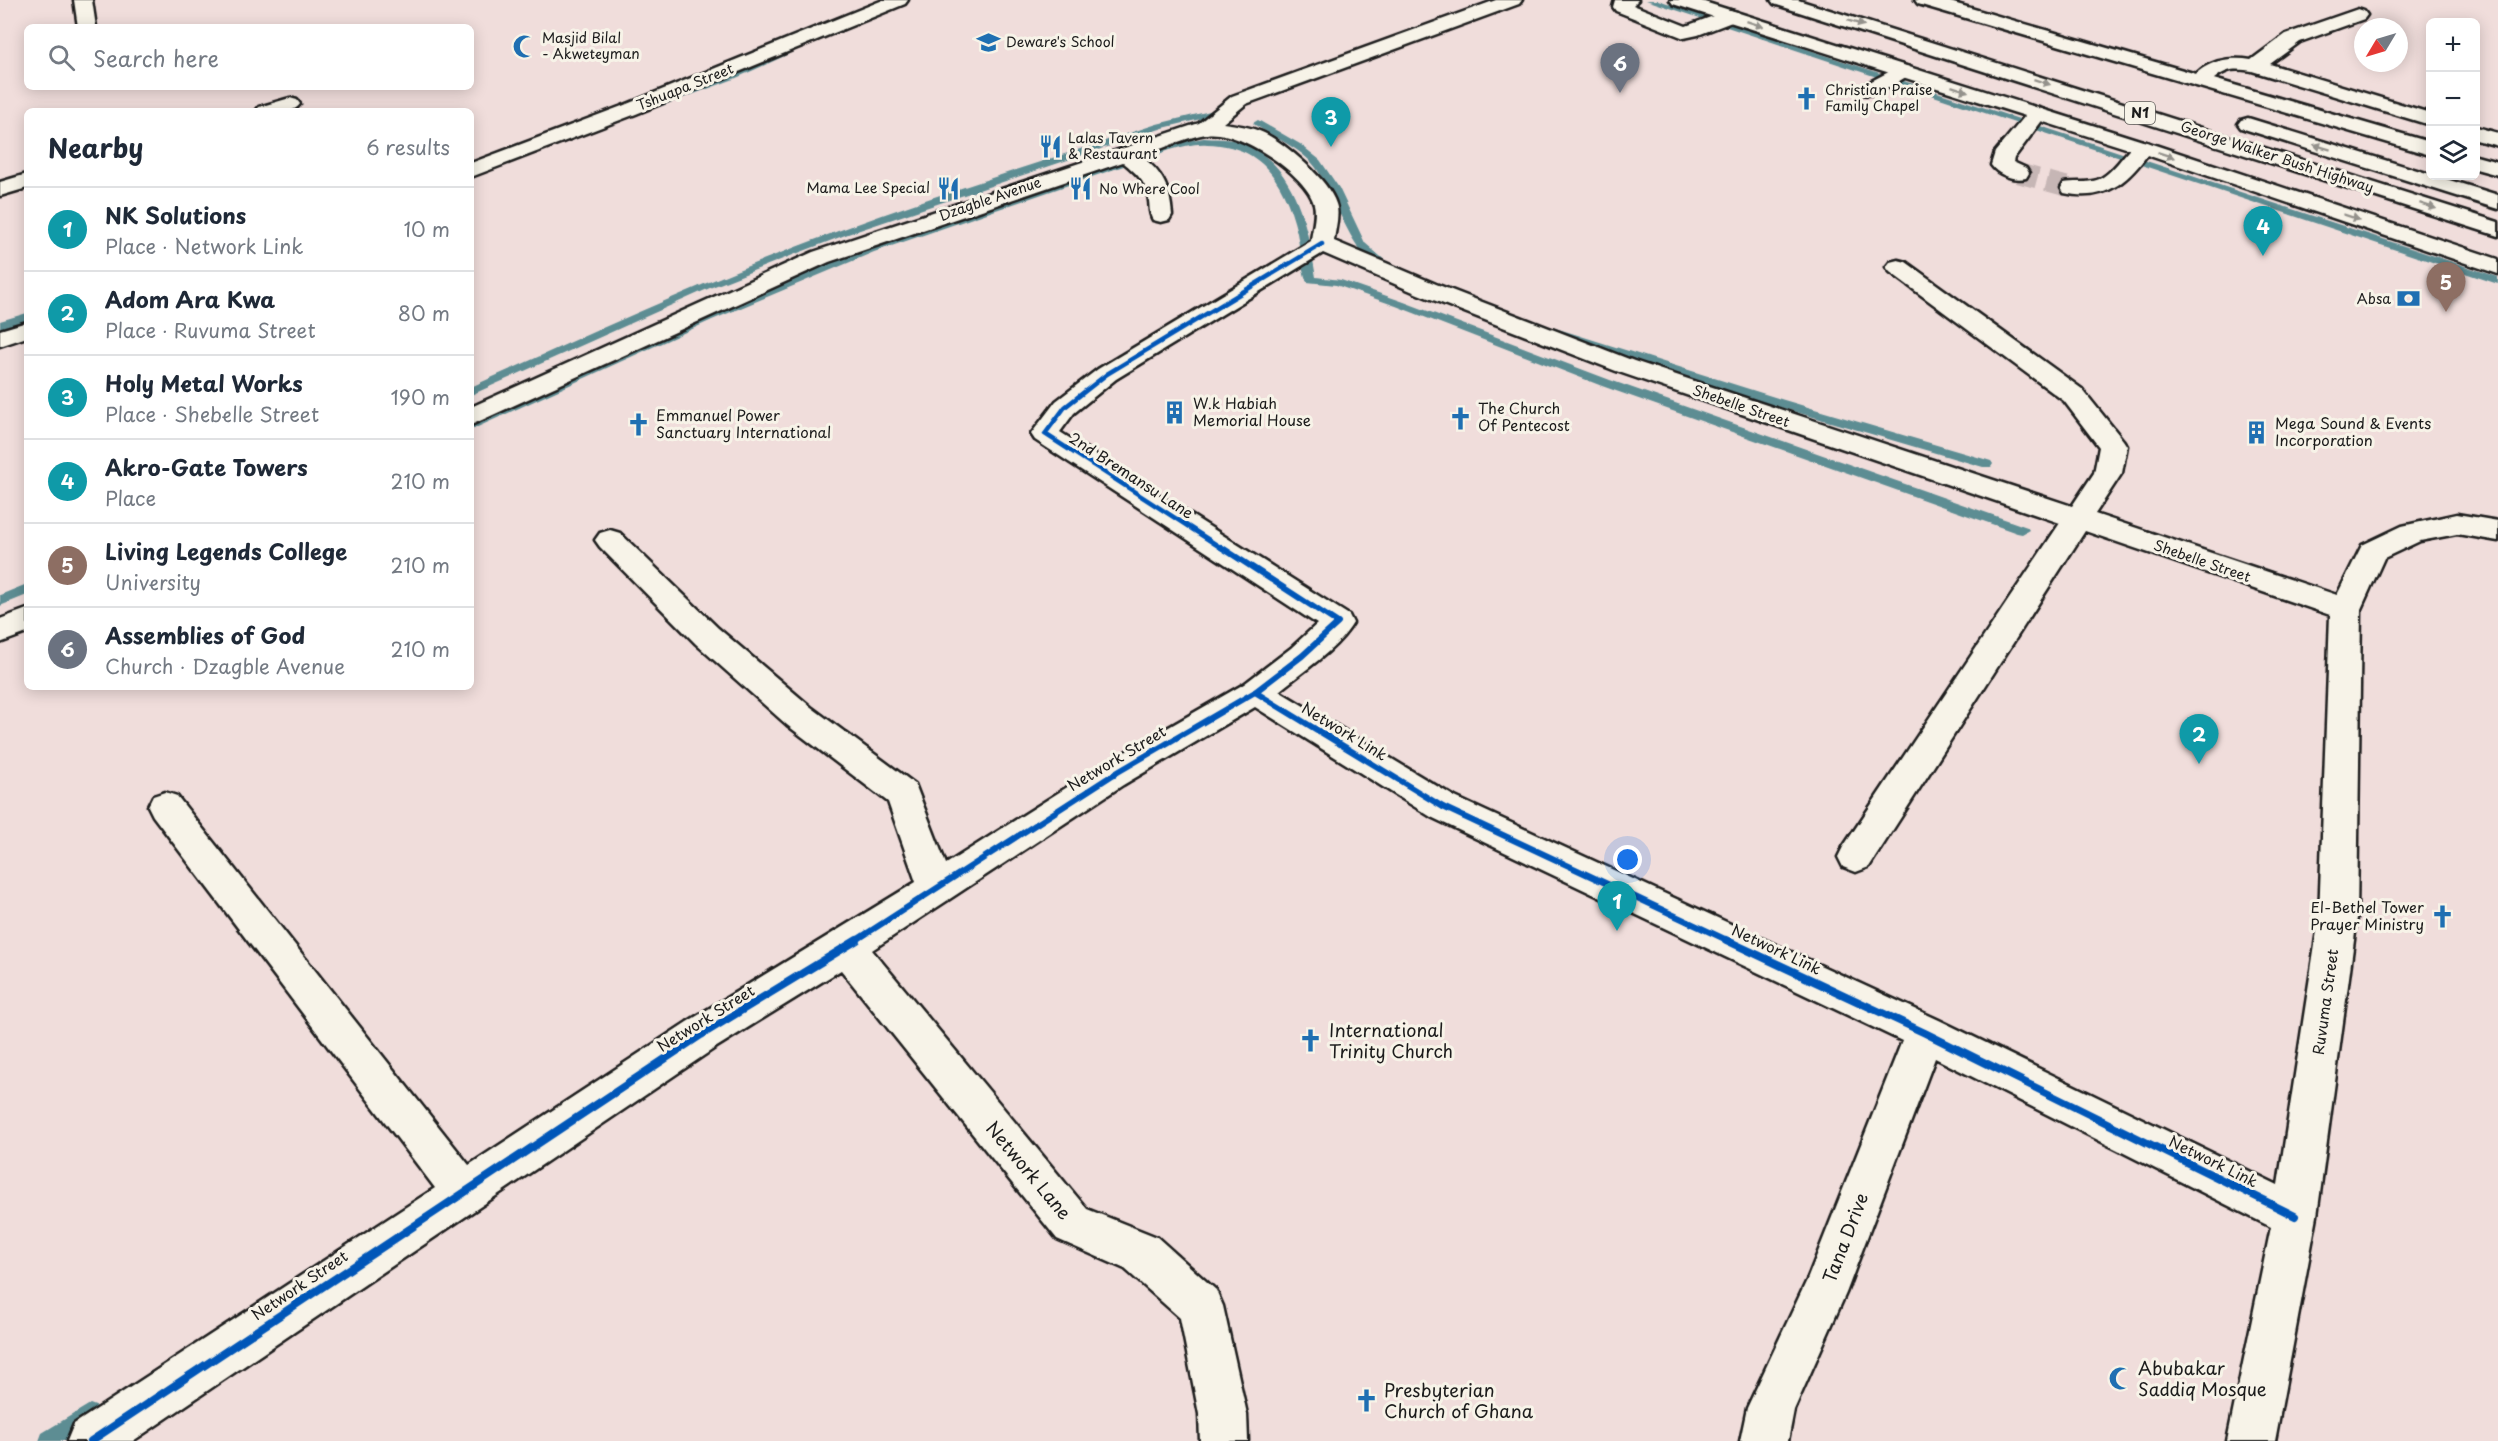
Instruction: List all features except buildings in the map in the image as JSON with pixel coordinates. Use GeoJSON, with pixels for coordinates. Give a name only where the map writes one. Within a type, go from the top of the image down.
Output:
{"type":"FeatureCollection","features":[{"type":"Feature","properties":{"kind":"main road"},"geometry":{"type":"LineString","coordinates":[[82,0],[86,24]]}},
{"type":"Feature","properties":{"kind":"main road","name":"Tshuapa Street"},"geometry":{"type":"LineString","coordinates":[[474,170],[629,110],[898,0]]}},
{"type":"Feature","properties":{"kind":"main road","name":"Dzagble Avenue"},"geometry":{"type":"LineString","coordinates":[[474,416],[821,257],[1206,127],[1239,100],[1514,0]]}},
{"type":"Feature","properties":{"kind":"main road"},"geometry":{"type":"LineString","coordinates":[[1629,0],[1622,3],[1622,7],[1684,32],[1691,32],[1730,16]]}},
{"type":"Feature","properties":{"kind":"main road"},"geometry":{"type":"LineString","coordinates":[[1679,0],[2142,147],[2498,267]]}},
{"type":"Feature","properties":{"kind":"main road","name":"George Walker Bush Highway"},"geometry":{"type":"LineString","coordinates":[[1780,0],[2498,229]]}},
{"type":"Feature","properties":{"kind":"main road"},"geometry":{"type":"LineString","coordinates":[[1936,1],[2426,148]]}},
{"type":"Feature","properties":{"kind":"main road"},"geometry":{"type":"LineString","coordinates":[[2255,66],[2293,38],[2358,15]]}},
{"type":"Feature","properties":{"kind":"main road"},"geometry":{"type":"LineString","coordinates":[[2200,81],[2215,67],[2239,63],[2426,118]]}},
{"type":"Feature","properties":{"kind":"main road"},"geometry":{"type":"LineString","coordinates":[[1869,90],[1902,71]]}},
{"type":"Feature","properties":{"kind":"main road"},"geometry":{"type":"LineString","coordinates":[[276,108],[290,104]]}},
{"type":"Feature","properties":{"kind":"main road"},"geometry":{"type":"LineString","coordinates":[[2018,173],[2002,165],[2003,158],[2037,114]]}},
{"type":"Feature","properties":{"kind":"main road","name":"George Walker Bush Highway"},"geometry":{"type":"LineString","coordinates":[[2226,118],[2498,202]]}},
{"type":"Feature","properties":{"kind":"main road"},"geometry":{"type":"LineString","coordinates":[[1206,127],[1231,130],[1256,138],[1277,150],[1296,168],[1314,187],[1326,205],[1322,244]]}},
{"type":"Feature","properties":{"kind":"main road"},"geometry":{"type":"LineString","coordinates":[[2480,135],[2498,140]]}},
{"type":"Feature","properties":{"kind":"main road"},"geometry":{"type":"LineString","coordinates":[[2072,188],[2097,188],[2110,183],[2142,147]]}},
{"type":"Feature","properties":{"kind":"main road"},"geometry":{"type":"LineString","coordinates":[[1124,153],[1151,175],[1158,185],[1161,215]]}},
{"type":"Feature","properties":{"kind":"main road"},"geometry":{"type":"LineString","coordinates":[[2480,163],[2498,168]]}},
{"type":"Feature","properties":{"kind":"main road"},"geometry":{"type":"LineString","coordinates":[[0,189],[24,182]]}},
{"type":"Feature","properties":{"kind":"main road","name":"Shebelle Street"},"geometry":{"type":"LineString","coordinates":[[1322,244],[1427,289],[1624,366],[2346,609]]}},
{"type":"Feature","properties":{"kind":"main road","name":"2nd Bremansu Lane"},"geometry":{"type":"LineString","coordinates":[[1322,244],[1107,374],[1065,407],[1045,434],[1338,623]]}},
{"type":"Feature","properties":{"kind":"main road"},"geometry":{"type":"LineString","coordinates":[[1856,857],[2108,473],[2113,446],[2073,395],[1898,267]]}},
{"type":"Feature","properties":{"kind":"main road"},"geometry":{"type":"LineString","coordinates":[[0,338],[24,330]]}},
{"type":"Feature","properties":{"kind":"main road","name":"Ruvuma Street"},"geometry":{"type":"LineString","coordinates":[[2251,1441],[2295,1216],[2338,918],[2346,609],[2372,552],[2412,533],[2457,524],[2498,531]]}},
{"type":"Feature","properties":{"kind":"main road"},"geometry":{"type":"LineString","coordinates":[[610,540],[707,636],[799,716],[903,794],[936,887]]}},
{"type":"Feature","properties":{"kind":"main road"},"geometry":{"type":"LineString","coordinates":[[0,632],[24,621]]}},
{"type":"Feature","properties":{"kind":"main road","name":"Network Street"},"geometry":{"type":"LineString","coordinates":[[90,1441],[701,1035],[846,947],[1111,776],[1255,692],[1302,656],[1338,623]]}},
{"type":"Feature","properties":{"kind":"main road","name":"Network Link"},"geometry":{"type":"LineString","coordinates":[[1255,692],[1443,807],[1926,1033],[2295,1216]]}},
{"type":"Feature","properties":{"kind":"main road"},"geometry":{"type":"LineString","coordinates":[[165,806],[464,1192]]}},
{"type":"Feature","properties":{"kind":"main road","name":"Network Lane"},"geometry":{"type":"LineString","coordinates":[[846,947],[1072,1224],[1141,1253],[1200,1306],[1223,1414],[1224,1441]]}},
{"type":"Feature","properties":{"kind":"main road","name":"Tana Drive"},"geometry":{"type":"LineString","coordinates":[[1764,1441],[1771,1408],[1824,1293],[1926,1033]]}},
{"type":"Feature","properties":{"kind":"waterway"},"geometry":{"type":"LineString","coordinates":[[1650,0],[2498,281]]}},
{"type":"Feature","properties":{"kind":"waterway"},"geometry":{"type":"LineString","coordinates":[[656,105],[731,77],[786,52]]}},
{"type":"Feature","properties":{"kind":"waterway"},"geometry":{"type":"LineString","coordinates":[[474,390],[708,285],[844,232],[1160,126],[1210,114]]}},
{"type":"Feature","properties":{"kind":"waterway"},"geometry":{"type":"LineString","coordinates":[[1258,123],[1317,162],[1334,188],[1361,245],[1384,265]]}},
{"type":"Feature","properties":{"kind":"waterway"},"geometry":{"type":"LineString","coordinates":[[474,425],[708,318],[870,250],[1168,147],[1204,141],[1233,143],[1257,153],[1275,170],[1288,192],[1298,219],[1311,280],[1337,282],[1400,304],[1606,383],[2022,530]]}},
{"type":"Feature","properties":{"kind":"waterway"},"geometry":{"type":"LineString","coordinates":[[0,325],[24,317]]}},
{"type":"Feature","properties":{"kind":"waterway"},"geometry":{"type":"LineString","coordinates":[[1549,329],[1780,403],[1987,464]]}},
{"type":"Feature","properties":{"kind":"waterway"},"geometry":{"type":"LineString","coordinates":[[0,601],[24,590]]}},
{"type":"Feature","properties":{"kind":"waterway"},"geometry":{"type":"LineString","coordinates":[[50,1441],[90,1415]]}},
{"type":"Feature","properties":{"kind":"tunnel"},"geometry":{"type":"LineString","coordinates":[[2018,173],[2072,188]]}},
{"type":"Feature","properties":{"kind":"cycle path"},"geometry":{"type":"LineString","coordinates":[[91,1441],[701,1035],[846,947],[1111,776],[1255,692],[1302,656],[1338,623],[1045,434],[1065,407],[1107,374],[1322,244]]}},
{"type":"Feature","properties":{"kind":"cycle path"},"geometry":{"type":"LineString","coordinates":[[1255,692],[1443,807],[1925,1033],[2295,1216]]}},
{"type":"Feature","properties":{"kind":"place","name":"Deware's School"},"geometry":{"type":"Point","coordinates":[988,42]}},
{"type":"Feature","properties":{"kind":"place","name":"Masjid Bilal - Akweteyman"},"geometry":{"type":"Point","coordinates":[524,46]}},
{"type":"Feature","properties":{"kind":"place","name":"Assemblies of God"},"geometry":{"type":"Point","coordinates":[1620,93]}},
{"type":"Feature","properties":{"kind":"place","name":"Christian Praise Family Chapel"},"geometry":{"type":"Point","coordinates":[1807,98]}},
{"type":"Feature","properties":{"kind":"place","name":"Lalas Tavern & Restaurant"},"geometry":{"type":"Point","coordinates":[1050,146]}},
{"type":"Feature","properties":{"kind":"place","name":"Holy Metal Works"},"geometry":{"type":"Point","coordinates":[1331,147]}},
{"type":"Feature","properties":{"kind":"place","name":"Mama Lee Special"},"geometry":{"type":"Point","coordinates":[948,188]}},
{"type":"Feature","properties":{"kind":"place","name":"No Where Cool"},"geometry":{"type":"Point","coordinates":[1081,189]}},
{"type":"Feature","properties":{"kind":"place","name":"Akro-Gate Towers"},"geometry":{"type":"Point","coordinates":[2263,256]}},
{"type":"Feature","properties":{"kind":"place","name":"Absa"},"geometry":{"type":"Point","coordinates":[2409,299]}},
{"type":"Feature","properties":{"kind":"place","name":"Living Legends College"},"geometry":{"type":"Point","coordinates":[2446,312]}},
{"type":"Feature","properties":{"kind":"place","name":"W.k Habiah Memorial House"},"geometry":{"type":"Point","coordinates":[1175,413]}},
{"type":"Feature","properties":{"kind":"place","name":"The Church Of Pentecost"},"geometry":{"type":"Point","coordinates":[1460,418]}},
{"type":"Feature","properties":{"kind":"place","name":"Emmanuel Power Sanctuary International"},"geometry":{"type":"Point","coordinates":[638,425]}},
{"type":"Feature","properties":{"kind":"place","name":"Mega Sound & Events Incorporation"},"geometry":{"type":"Point","coordinates":[2257,433]}},
{"type":"Feature","properties":{"kind":"place","name":"Adom Ara Kwa"},"geometry":{"type":"Point","coordinates":[2199,764]}},
{"type":"Feature","properties":{"kind":"place","name":"El-Bethel Tower Prayer Ministry"},"geometry":{"type":"Point","coordinates":[2442,917]}},
{"type":"Feature","properties":{"kind":"place","name":"NK Solutions"},"geometry":{"type":"Point","coordinates":[1617,931]}},
{"type":"Feature","properties":{"kind":"place","name":"International Trinity Church"},"geometry":{"type":"Point","coordinates":[1311,1041]}},
{"type":"Feature","properties":{"kind":"place","name":"Abubakar Saddiq Mosque"},"geometry":{"type":"Point","coordinates":[2120,1379]}},
{"type":"Feature","properties":{"kind":"place","name":"Presbyterian Church of Ghana"},"geometry":{"type":"Point","coordinates":[1366,1401]}}]}
